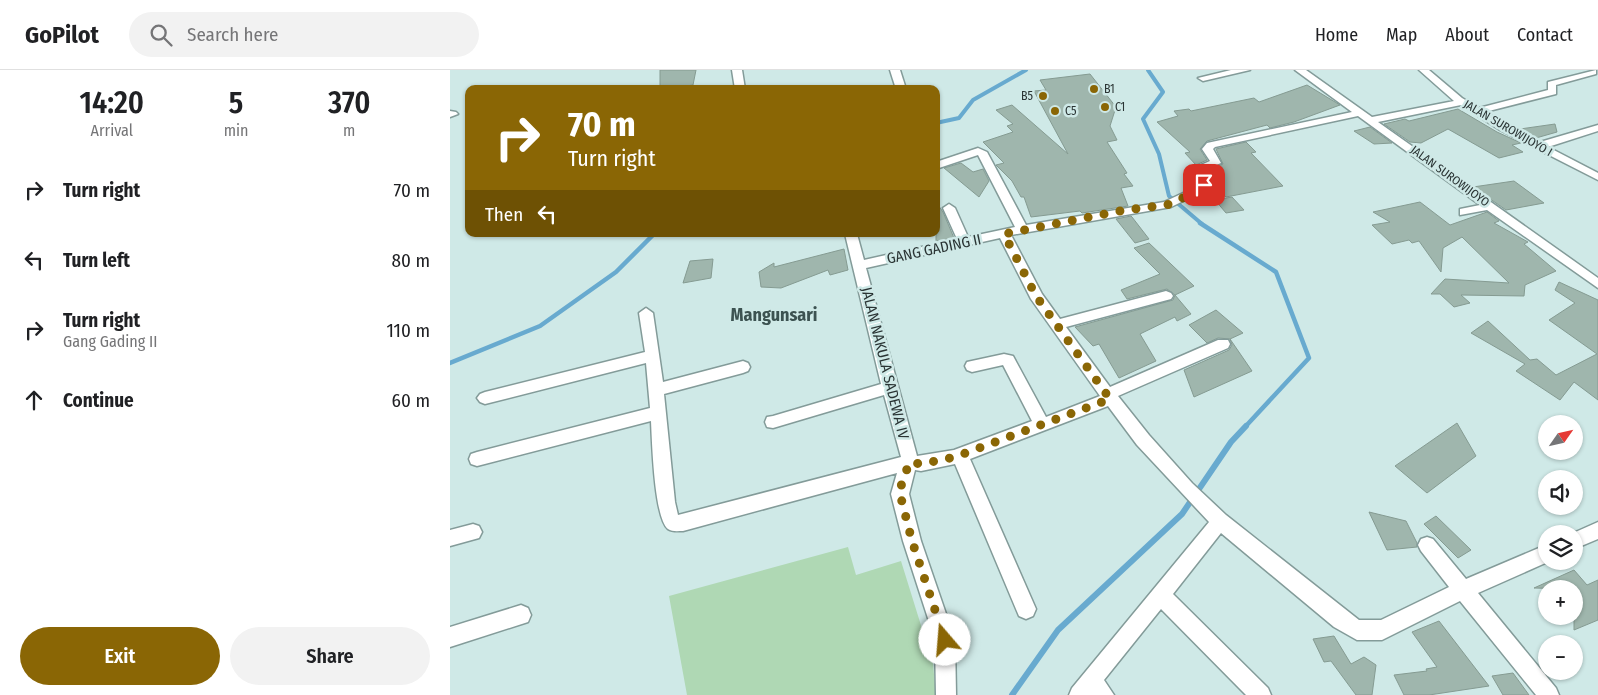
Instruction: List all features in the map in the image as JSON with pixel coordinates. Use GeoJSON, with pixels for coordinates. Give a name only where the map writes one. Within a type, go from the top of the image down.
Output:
{"type":"FeatureCollection","features":[{"type":"Feature","properties":{"kind":"street"},"geometry":{"type":"LineString","coordinates":[[737,70],[739,85]]}},
{"type":"Feature","properties":{"kind":"street"},"geometry":{"type":"LineString","coordinates":[[895,70],[900,85]]}},
{"type":"Feature","properties":{"kind":"street"},"geometry":{"type":"LineString","coordinates":[[1203,78],[1245,70]]}},
{"type":"Feature","properties":{"kind":"street","name":"JALAN SUROWIJOYO"},"geometry":{"type":"LineString","coordinates":[[1300,70],[1598,284]]}},
{"type":"Feature","properties":{"kind":"street","name":"JALAN SUROWIJOYO I"},"geometry":{"type":"LineString","coordinates":[[1424,70],[1462,102],[1598,177]]}},
{"type":"Feature","properties":{"kind":"street"},"geometry":{"type":"LineString","coordinates":[[1478,111],[1553,92],[1551,84],[1593,72]]}},
{"type":"Feature","properties":{"kind":"street"},"geometry":{"type":"LineString","coordinates":[[1371,120],[1462,102]]}},
{"type":"Feature","properties":{"kind":"street","name":"GANG GADING II"},"geometry":{"type":"LineString","coordinates":[[860,265],[1022,229],[1125,210],[1167,205],[1204,185],[1199,170],[1216,162],[1207,149],[1211,145],[1360,112]]}},
{"type":"Feature","properties":{"kind":"street"},"geometry":{"type":"LineString","coordinates":[[1539,146],[1598,128]]}},
{"type":"Feature","properties":{"kind":"street"},"geometry":{"type":"LineString","coordinates":[[940,165],[978,151],[982,152],[1022,229]]}},
{"type":"Feature","properties":{"kind":"street"},"geometry":{"type":"LineString","coordinates":[[1464,212],[1490,206]]}},
{"type":"Feature","properties":{"kind":"street"},"geometry":{"type":"LineString","coordinates":[[949,208],[964,242]]}},
{"type":"Feature","properties":{"kind":"street"},"geometry":{"type":"LineString","coordinates":[[1004,234],[1036,296],[1143,440],[1186,488],[1214,515],[1341,620],[1357,630],[1382,630],[1464,589],[1538,557]]}},
{"type":"Feature","properties":{"kind":"street","name":"JALAN NAKULA SADEWA IV"},"geometry":{"type":"LineString","coordinates":[[852,237],[910,462]]}},
{"type":"Feature","properties":{"kind":"street"},"geometry":{"type":"LineString","coordinates":[[1055,324],[1166,296]]}},
{"type":"Feature","properties":{"kind":"street"},"geometry":{"type":"LineString","coordinates":[[646,314],[652,356],[666,502],[670,518],[674,523],[683,523],[910,462],[921,464],[960,456],[1042,425],[1223,344]]}},
{"type":"Feature","properties":{"kind":"street"},"geometry":{"type":"LineString","coordinates":[[485,398],[652,356]]}},
{"type":"Feature","properties":{"kind":"street"},"geometry":{"type":"LineString","coordinates":[[972,366],[1004,359],[1008,360],[1042,425]]}},
{"type":"Feature","properties":{"kind":"street"},"geometry":{"type":"LineString","coordinates":[[655,390],[743,367]]}},
{"type":"Feature","properties":{"kind":"street"},"geometry":{"type":"LineString","coordinates":[[773,422],[889,386]]}},
{"type":"Feature","properties":{"kind":"street"},"geometry":{"type":"LineString","coordinates":[[477,459],[657,413]]}},
{"type":"Feature","properties":{"kind":"street"},"geometry":{"type":"LineString","coordinates":[[960,456],[1026,609]]}},
{"type":"Feature","properties":{"kind":"street"},"geometry":{"type":"LineString","coordinates":[[910,462],[902,481],[900,494],[912,541],[945,640],[946,695]]}},
{"type":"Feature","properties":{"kind":"street"},"geometry":{"type":"LineString","coordinates":[[1091,690],[1161,596],[1214,515]]}},
{"type":"Feature","properties":{"kind":"street"},"geometry":{"type":"LineString","coordinates":[[1583,537],[1598,530]]}},
{"type":"Feature","properties":{"kind":"street"},"geometry":{"type":"LineString","coordinates":[[450,538],[473,532]]}},
{"type":"Feature","properties":{"kind":"street"},"geometry":{"type":"LineString","coordinates":[[1427,545],[1549,695]]}},
{"type":"Feature","properties":{"kind":"street"},"geometry":{"type":"LineString","coordinates":[[1161,596],[1261,695]]}},
{"type":"Feature","properties":{"kind":"street"},"geometry":{"type":"LineString","coordinates":[[450,637],[521,615]]}},
{"type":"Feature","properties":{"kind":"green space"},"geometry":{"type":"Polygon","coordinates":[[[848,547],[856,575],[901,561],[933,664],[936,695],[687,695],[669,596],[848,547]]]}},
{"type":"Feature","properties":{"kind":"building"},"geometry":{"type":"Polygon","coordinates":[[[660,70],[696,70],[693,85],[660,85],[660,70]]]}},
{"type":"Feature","properties":{"kind":"building"},"geometry":{"type":"Polygon","coordinates":[[[1090,74],[1116,107],[1110,126],[1117,140],[1107,142],[1127,173],[1124,174],[1133,186],[1121,188],[1128,206],[1082,213],[1080,211],[1031,217],[1024,197],[1021,197],[1012,181],[996,165],[1004,163],[983,142],[1013,132],[1007,126],[1013,124],[996,110],[1012,105],[1068,154],[1034,91],[1046,90],[1040,80],[1090,74]]]}},
{"type":"Feature","properties":{"kind":"building"},"geometry":{"type":"Polygon","coordinates":[[[1307,85],[1340,105],[1294,122],[1270,128],[1267,125],[1207,141],[1200,149],[1207,160],[1196,165],[1185,153],[1190,152],[1157,122],[1178,116],[1174,111],[1189,109],[1191,111],[1254,98],[1259,102],[1307,85]]]}},
{"type":"Feature","properties":{"kind":"building"},"geometry":{"type":"Polygon","coordinates":[[[1458,109],[1497,132],[1521,143],[1512,145],[1523,152],[1499,158],[1448,129],[1421,143],[1410,142],[1384,124],[1405,119],[1409,121],[1458,109]]]}},
{"type":"Feature","properties":{"kind":"building"},"geometry":{"type":"Polygon","coordinates":[[[1555,124],[1557,132],[1536,138],[1520,129],[1555,124]]]}},
{"type":"Feature","properties":{"kind":"building"},"geometry":{"type":"Polygon","coordinates":[[[1370,127],[1392,143],[1374,144],[1354,131],[1370,127]]]}},
{"type":"Feature","properties":{"kind":"building"},"geometry":{"type":"Polygon","coordinates":[[[1246,142],[1256,152],[1251,153],[1283,186],[1226,197],[1213,184],[1207,171],[1223,164],[1216,149],[1246,142]]]}},
{"type":"Feature","properties":{"kind":"building"},"geometry":{"type":"Polygon","coordinates":[[[961,163],[973,172],[983,169],[989,181],[979,197],[944,168],[961,163]]]}},
{"type":"Feature","properties":{"kind":"building"},"geometry":{"type":"Polygon","coordinates":[[[1514,181],[1544,203],[1506,210],[1473,187],[1514,181]]]}},
{"type":"Feature","properties":{"kind":"building"},"geometry":{"type":"Polygon","coordinates":[[[1232,197],[1244,210],[1226,213],[1215,200],[1232,197]]]}},
{"type":"Feature","properties":{"kind":"building"},"geometry":{"type":"Polygon","coordinates":[[[1420,202],[1450,225],[1487,212],[1499,221],[1494,223],[1528,242],[1524,244],[1556,271],[1525,285],[1524,296],[1461,295],[1470,303],[1454,307],[1440,294],[1431,294],[1445,279],[1509,283],[1462,237],[1443,248],[1441,272],[1419,241],[1412,243],[1409,240],[1392,244],[1372,225],[1390,222],[1373,212],[1420,202]]]}},
{"type":"Feature","properties":{"kind":"building"},"geometry":{"type":"Polygon","coordinates":[[[940,208],[954,238],[936,241],[936,237],[940,237],[940,208]]]}},
{"type":"Feature","properties":{"kind":"building"},"geometry":{"type":"Polygon","coordinates":[[[1131,216],[1149,239],[1135,243],[1116,219],[1131,216]]]}},
{"type":"Feature","properties":{"kind":"building"},"geometry":{"type":"Polygon","coordinates":[[[1149,243],[1194,286],[1175,295],[1167,289],[1127,299],[1121,290],[1160,274],[1134,248],[1149,243]]]}},
{"type":"Feature","properties":{"kind":"building"},"geometry":{"type":"Polygon","coordinates":[[[844,249],[848,270],[830,275],[828,270],[781,288],[761,287],[759,272],[774,263],[774,267],[844,249]]]}},
{"type":"Feature","properties":{"kind":"building"},"geometry":{"type":"Polygon","coordinates":[[[713,259],[711,278],[683,283],[690,261],[713,259]]]}},
{"type":"Feature","properties":{"kind":"building"},"geometry":{"type":"Polygon","coordinates":[[[1559,282],[1598,300],[1598,400],[1574,382],[1560,400],[1516,371],[1525,364],[1471,333],[1488,321],[1530,360],[1537,359],[1556,375],[1597,354],[1549,320],[1575,303],[1555,290],[1559,282]]]}},
{"type":"Feature","properties":{"kind":"building"},"geometry":{"type":"Polygon","coordinates":[[[1175,295],[1191,314],[1177,321],[1175,317],[1140,334],[1156,361],[1119,378],[1099,344],[1093,346],[1075,327],[1173,300],[1175,295]]]}},
{"type":"Feature","properties":{"kind":"building"},"geometry":{"type":"Polygon","coordinates":[[[1216,310],[1243,333],[1230,339],[1218,338],[1207,343],[1189,325],[1216,310]]]}},
{"type":"Feature","properties":{"kind":"building"},"geometry":{"type":"Polygon","coordinates":[[[1230,339],[1252,371],[1194,397],[1184,370],[1229,350],[1232,345],[1230,339]]]}},
{"type":"Feature","properties":{"kind":"building"},"geometry":{"type":"Polygon","coordinates":[[[1457,423],[1476,456],[1427,493],[1395,466],[1457,423]]]}},
{"type":"Feature","properties":{"kind":"building"},"geometry":{"type":"Polygon","coordinates":[[[1369,512],[1406,521],[1417,543],[1417,547],[1387,550],[1369,512]]]}},
{"type":"Feature","properties":{"kind":"building"},"geometry":{"type":"Polygon","coordinates":[[[1436,516],[1471,550],[1458,558],[1424,524],[1436,516]]]}},
{"type":"Feature","properties":{"kind":"building"},"geometry":{"type":"Polygon","coordinates":[[[1574,570],[1583,580],[1552,580],[1574,570]]]}},
{"type":"Feature","properties":{"kind":"building"},"geometry":{"type":"Polygon","coordinates":[[[1583,580],[1587,585],[1598,580],[1598,620],[1574,630],[1574,625],[1583,625],[1583,580]]]}},
{"type":"Feature","properties":{"kind":"building"},"geometry":{"type":"Polygon","coordinates":[[[1439,621],[1489,686],[1429,695],[1404,695],[1394,675],[1427,671],[1426,669],[1437,667],[1412,632],[1439,621]]]}},
{"type":"Feature","properties":{"kind":"building"},"geometry":{"type":"Polygon","coordinates":[[[1334,636],[1351,664],[1364,657],[1376,665],[1372,695],[1356,695],[1331,661],[1324,662],[1313,639],[1334,636]]]}},
{"type":"Feature","properties":{"kind":"building"},"geometry":{"type":"Polygon","coordinates":[[[1513,673],[1529,695],[1503,695],[1492,676],[1513,673]]]}},
{"type":"Feature","properties":{"kind":"waterway"},"geometry":{"type":"LineString","coordinates":[[940,122],[959,118],[973,100],[1026,70]]}},
{"type":"Feature","properties":{"kind":"waterway"},"geometry":{"type":"LineString","coordinates":[[1148,70],[1163,92],[1143,119],[1159,154],[1169,196],[1202,224]]}},
{"type":"Feature","properties":{"kind":"waterway"},"geometry":{"type":"LineString","coordinates":[[1200,223],[1276,272],[1309,358],[1245,427]]}},
{"type":"Feature","properties":{"kind":"waterway"},"geometry":{"type":"LineString","coordinates":[[450,363],[540,326],[616,272],[651,237]]}},
{"type":"Feature","properties":{"kind":"waterway"},"geometry":{"type":"LineString","coordinates":[[1012,695],[1058,630],[1182,514],[1231,442],[1246,426]]}},
{"type":"Feature","properties":{"kind":"place","name":"B1"},"geometry":{"type":"Point","coordinates":[1094,89]}},
{"type":"Feature","properties":{"kind":"place","name":"B5"},"geometry":{"type":"Point","coordinates":[1043,96]}},
{"type":"Feature","properties":{"kind":"place","name":"C1"},"geometry":{"type":"Point","coordinates":[1105,107]}},
{"type":"Feature","properties":{"kind":"place","name":"C5"},"geometry":{"type":"Point","coordinates":[1055,111]}},
{"type":"Feature","properties":{"kind":"district","name":"Mangunsari"},"geometry":{"type":"Point","coordinates":[774,315]}},
{"type":"Feature","properties":{"kind":"route"},"geometry":{"type":"LineString","coordinates":[[945,640],[912,541],[900,494],[902,481],[910,462],[921,464],[955,457],[1110,399],[1036,296],[1004,234],[1125,210],[1167,205],[1196,192],[1204,185]]}}]}
